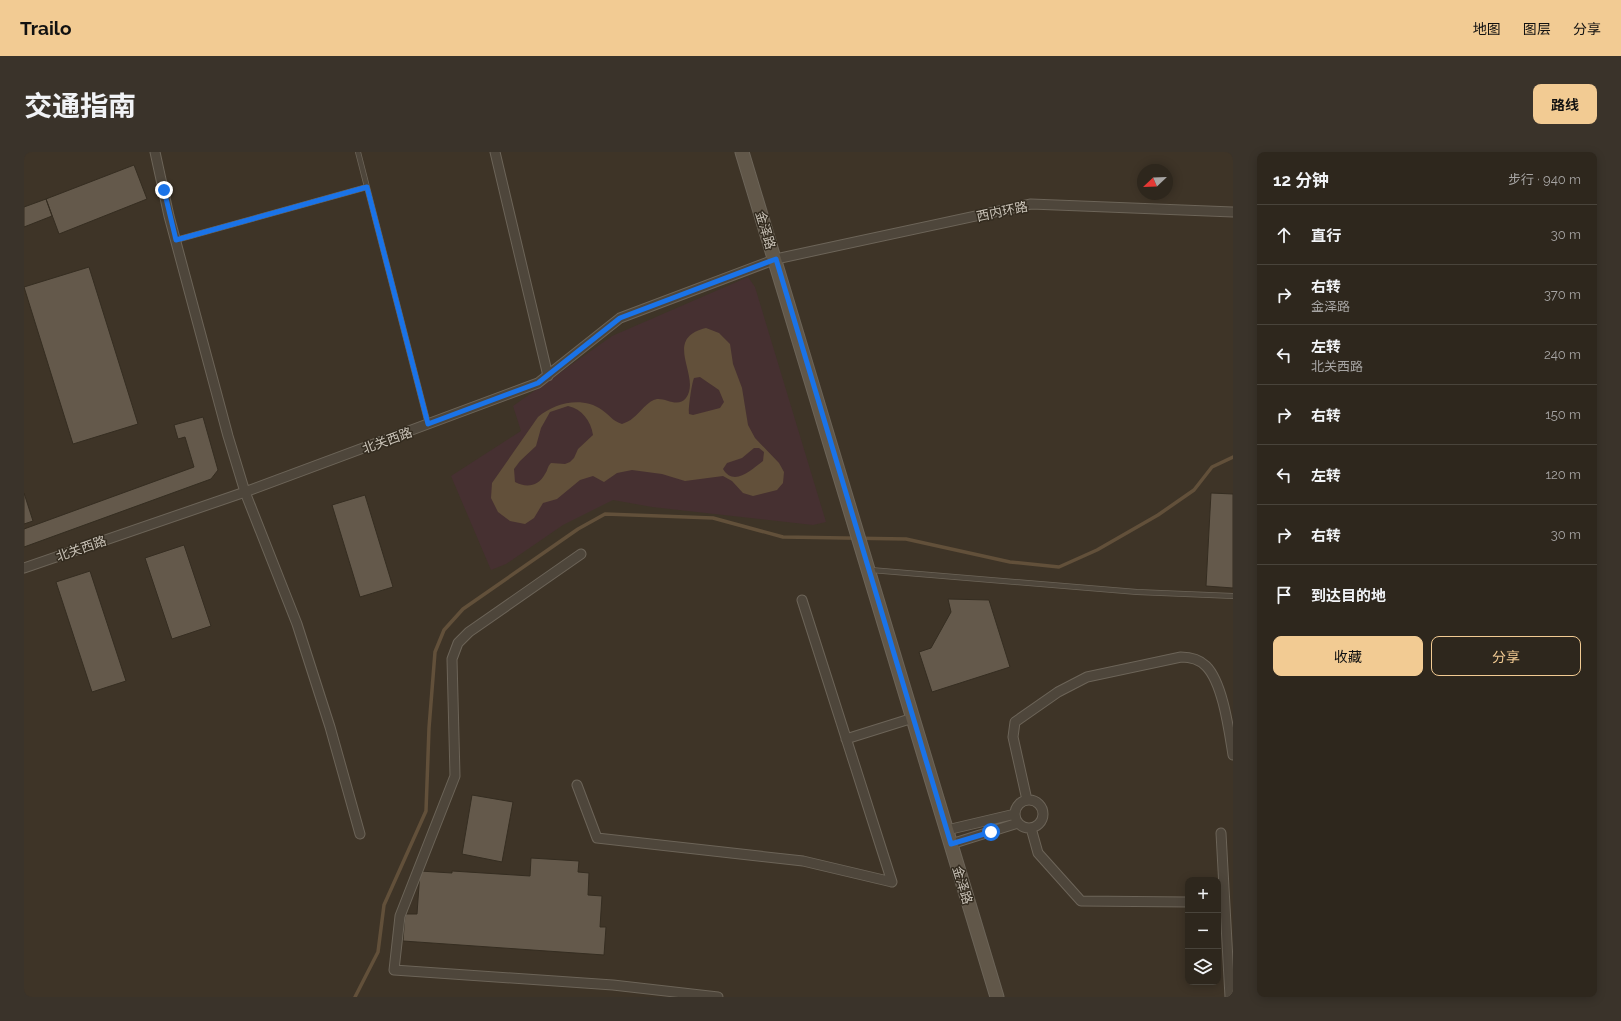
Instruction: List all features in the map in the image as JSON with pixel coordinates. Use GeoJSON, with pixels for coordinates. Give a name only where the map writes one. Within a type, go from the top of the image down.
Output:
{"type":"FeatureCollection","features":[{"type":"Feature","properties":{"kind":"main road","name":"金泽路"},"geometry":{"type":"LineString","coordinates":[[742,152],[776,259],[997,997]]}},
{"type":"Feature","properties":{"kind":"street"},"geometry":{"type":"LineString","coordinates":[[155,152],[176,240],[228,436],[245,492],[297,624],[330,727],[360,834]]}},
{"type":"Feature","properties":{"kind":"street"},"geometry":{"type":"LineString","coordinates":[[495,152],[548,376]]}},
{"type":"Feature","properties":{"kind":"street","name":"西内环路"},"geometry":{"type":"LineString","coordinates":[[776,259],[1032,204],[1233,212]]}},
{"type":"Feature","properties":{"kind":"street","name":"北关西路"},"geometry":{"type":"LineString","coordinates":[[24,568],[245,492],[538,383],[620,318],[776,259]]}},
{"type":"Feature","properties":{"kind":"street"},"geometry":{"type":"LineString","coordinates":[[581,554],[469,632],[458,643],[452,659],[454,776],[400,916],[394,970],[613,985],[718,997]]}},
{"type":"Feature","properties":{"kind":"street"},"geometry":{"type":"LineString","coordinates":[[577,785],[597,838],[803,861],[892,882],[802,600]]}},
{"type":"Feature","properties":{"kind":"street"},"geometry":{"type":"LineString","coordinates":[[1027,800],[1013,737],[1016,722],[1058,692],[1087,677],[1181,656],[1195,658],[1201,661],[1213,676],[1224,708],[1233,755]]}},
{"type":"Feature","properties":{"kind":"street"},"geometry":{"type":"LineString","coordinates":[[846,738],[913,718]]}},
{"type":"Feature","properties":{"kind":"street"},"geometry":{"type":"LineString","coordinates":[[1027,800],[1037,802],[1044,814],[1040,824],[1032,828],[1022,826],[1018,823],[1015,814],[1019,805],[1027,800]]}},
{"type":"Feature","properties":{"kind":"street"},"geometry":{"type":"LineString","coordinates":[[946,830],[1015,814]]}},
{"type":"Feature","properties":{"kind":"street"},"geometry":{"type":"LineString","coordinates":[[951,844],[1018,823]]}},
{"type":"Feature","properties":{"kind":"street"},"geometry":{"type":"LineString","coordinates":[[1032,828],[1038,853],[1081,901],[1185,902]]}},
{"type":"Feature","properties":{"kind":"street"},"geometry":{"type":"LineString","coordinates":[[1221,833],[1221,877]]}},
{"type":"Feature","properties":{"kind":"street"},"geometry":{"type":"LineString","coordinates":[[1221,902],[1230,997]]}},
{"type":"Feature","properties":{"kind":"lane"},"geometry":{"type":"LineString","coordinates":[[358,152],[428,424]]}},
{"type":"Feature","properties":{"kind":"lane"},"geometry":{"type":"LineString","coordinates":[[176,240],[367,187]]}},
{"type":"Feature","properties":{"kind":"lane"},"geometry":{"type":"LineString","coordinates":[[869,570],[1137,592],[1233,596]]}},
{"type":"Feature","properties":{"kind":"shaded area"},"geometry":{"type":"Polygon","coordinates":[[[748,277],[755,287],[826,522],[813,525],[652,507],[613,500],[563,525],[506,564],[491,570],[451,476],[521,431],[513,406],[612,336],[748,277]]]}},
{"type":"Feature","properties":{"kind":"shaded area"},"geometry":{"type":"Polygon","coordinates":[[[706,328],[719,333],[730,344],[733,364],[742,388],[748,425],[755,438],[779,463],[784,472],[783,483],[777,490],[753,496],[743,493],[732,481],[723,476],[685,481],[662,474],[632,470],[617,473],[604,482],[593,476],[580,480],[557,499],[543,503],[534,518],[525,524],[510,521],[498,512],[491,498],[492,483],[538,417],[545,412],[560,405],[569,403],[586,403],[602,410],[622,424],[636,416],[647,404],[654,400],[661,399],[672,402],[683,401],[690,389],[690,379],[684,349],[686,340],[693,333],[706,328]],[[700,377],[694,378],[692,385],[689,414],[693,415],[720,408],[724,402],[719,390],[700,377]],[[568,406],[550,412],[541,428],[536,446],[514,469],[515,482],[519,484],[527,486],[539,482],[551,463],[565,464],[570,462],[574,458],[578,449],[593,435],[588,420],[578,410],[568,406]],[[754,448],[742,458],[727,463],[723,469],[732,477],[743,475],[763,461],[764,452],[759,448],[754,448]]]}},
{"type":"Feature","properties":{"kind":"building"},"geometry":{"type":"Polygon","coordinates":[[[134,165],[147,199],[59,234],[46,199],[134,165]]]}},
{"type":"Feature","properties":{"kind":"building"},"geometry":{"type":"Polygon","coordinates":[[[46,199],[52,216],[24,227],[24,207],[46,199]]]}},
{"type":"Feature","properties":{"kind":"building"},"geometry":{"type":"Polygon","coordinates":[[[89,267],[138,424],[73,444],[24,287],[89,267]]]}},
{"type":"Feature","properties":{"kind":"building"},"geometry":{"type":"Polygon","coordinates":[[[203,417],[218,470],[211,479],[24,547],[24,529],[194,467],[185,437],[178,439],[174,425],[203,417]]]}},
{"type":"Feature","properties":{"kind":"building"},"geometry":{"type":"Polygon","coordinates":[[[24,493],[33,521],[24,524],[24,493]]]}},
{"type":"Feature","properties":{"kind":"building"},"geometry":{"type":"Polygon","coordinates":[[[1211,493],[1233,494],[1233,588],[1206,586],[1211,493]]]}},
{"type":"Feature","properties":{"kind":"building"},"geometry":{"type":"Polygon","coordinates":[[[365,495],[393,587],[360,597],[332,505],[365,495]]]}},
{"type":"Feature","properties":{"kind":"building"},"geometry":{"type":"Polygon","coordinates":[[[184,545],[211,626],[172,639],[145,558],[184,545]]]}},
{"type":"Feature","properties":{"kind":"building"},"geometry":{"type":"Polygon","coordinates":[[[90,571],[126,681],[92,692],[56,582],[90,571]]]}},
{"type":"Feature","properties":{"kind":"building"},"geometry":{"type":"Polygon","coordinates":[[[948,599],[989,600],[1010,667],[932,692],[919,652],[931,648],[951,612],[948,599]]]}},
{"type":"Feature","properties":{"kind":"building"},"geometry":{"type":"Polygon","coordinates":[[[472,795],[513,802],[502,862],[462,854],[472,795]]]}},
{"type":"Feature","properties":{"kind":"building"},"geometry":{"type":"Polygon","coordinates":[[[531,858],[579,861],[578,872],[589,873],[588,895],[602,896],[600,927],[606,927],[604,955],[403,941],[405,914],[417,914],[420,871],[452,873],[452,871],[530,876],[531,858]]]}},
{"type":"Feature","properties":{"kind":"waterway"},"geometry":{"type":"LineString","coordinates":[[355,997],[378,952],[384,905],[426,811],[429,728],[435,652],[444,630],[463,609],[578,529],[605,514],[713,518],[783,537],[906,539],[1010,562],[1059,567],[1097,550],[1158,515],[1194,490],[1212,467],[1233,457]]}},
{"type":"Feature","properties":{"kind":"route"},"geometry":{"type":"LineString","coordinates":[[164,190],[169,216],[176,240],[367,187],[428,424],[538,383],[620,318],[776,259],[951,844],[991,832]]}}]}
